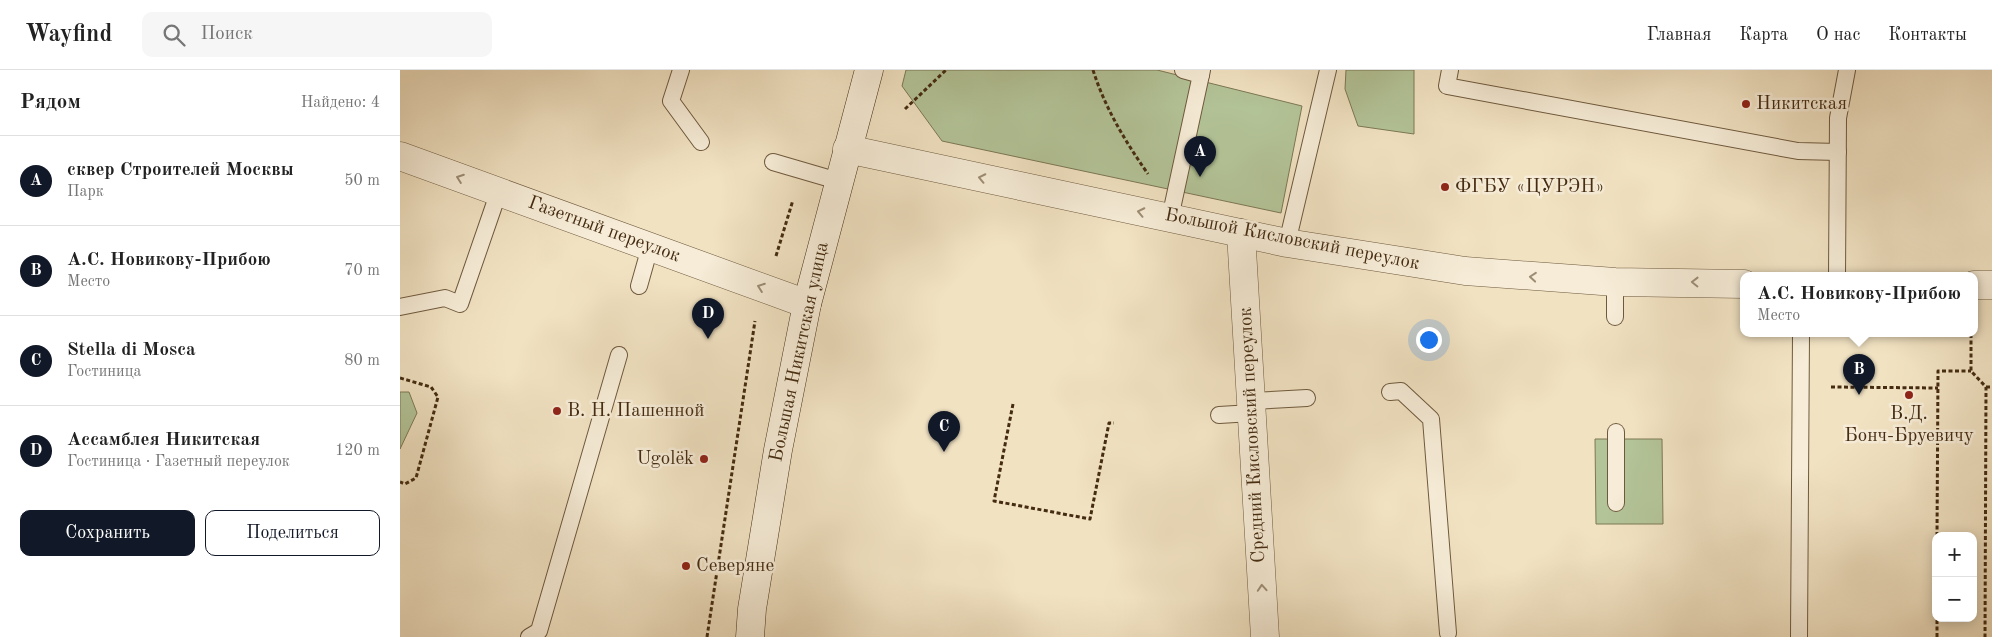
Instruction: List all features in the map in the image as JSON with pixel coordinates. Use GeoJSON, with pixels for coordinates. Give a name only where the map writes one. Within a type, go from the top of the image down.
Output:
{"type":"FeatureCollection","features":[{"type":"Feature","properties":{"kind":"street","name":"Большая Никитская улица"},"geometry":{"type":"LineString","coordinates":[[750,637],[752,609],[778,450],[807,304],[838,181],[869,70]]}},
{"type":"Feature","properties":{"kind":"street","name":"Большой Кисловский переулок"},"geometry":{"type":"LineString","coordinates":[[847,150],[1287,243],[1464,271],[1615,282],[1740,284]]}},
{"type":"Feature","properties":{"kind":"street","name":"Газетный переулок"},"geometry":{"type":"LineString","coordinates":[[400,156],[807,304]]}},
{"type":"Feature","properties":{"kind":"street","name":"Средний Кисловский переулок"},"geometry":{"type":"LineString","coordinates":[[1241,233],[1265,637]]}},
{"type":"Feature","properties":{"kind":"street"},"geometry":{"type":"LineString","coordinates":[[1978,285],[1992,285]]}},
{"type":"Feature","properties":{"kind":"lane"},"geometry":{"type":"LineString","coordinates":[[680,70],[671,101],[702,142]]}},
{"type":"Feature","properties":{"kind":"lane"},"geometry":{"type":"LineString","coordinates":[[1170,218],[1202,73],[1183,70]]}},
{"type":"Feature","properties":{"kind":"lane"},"geometry":{"type":"LineString","coordinates":[[1287,243],[1328,70]]}},
{"type":"Feature","properties":{"kind":"lane"},"geometry":{"type":"LineString","coordinates":[[1450,70],[1447,86],[1798,151],[1838,152]]}},
{"type":"Feature","properties":{"kind":"lane"},"geometry":{"type":"LineString","coordinates":[[1838,272],[1838,118],[1847,70]]}},
{"type":"Feature","properties":{"kind":"lane"},"geometry":{"type":"LineString","coordinates":[[773,162],[838,181]]}},
{"type":"Feature","properties":{"kind":"lane"},"geometry":{"type":"LineString","coordinates":[[400,307],[444,298],[460,304],[498,191]]}},
{"type":"Feature","properties":{"kind":"lane"},"geometry":{"type":"LineString","coordinates":[[639,286],[650,247]]}},
{"type":"Feature","properties":{"kind":"lane"},"geometry":{"type":"LineString","coordinates":[[1615,282],[1615,318]]}},
{"type":"Feature","properties":{"kind":"lane"},"geometry":{"type":"LineString","coordinates":[[1799,637],[1801,337]]}},
{"type":"Feature","properties":{"kind":"lane"},"geometry":{"type":"LineString","coordinates":[[529,637],[539,631],[619,355]]}},
{"type":"Feature","properties":{"kind":"lane"},"geometry":{"type":"LineString","coordinates":[[1390,392],[1401,391],[1431,419],[1448,633]]}},
{"type":"Feature","properties":{"kind":"lane"},"geometry":{"type":"LineString","coordinates":[[1219,415],[1252,407],[1307,398]]}},
{"type":"Feature","properties":{"kind":"lane"},"geometry":{"type":"LineString","coordinates":[[1616,432],[1616,503]]}},
{"type":"Feature","properties":{"kind":"path"},"geometry":{"type":"LineString","coordinates":[[905,109],[946,70]]}},
{"type":"Feature","properties":{"kind":"path"},"geometry":{"type":"LineString","coordinates":[[1093,70],[1101,97],[1121,135],[1151,178]]}},
{"type":"Feature","properties":{"kind":"path"},"geometry":{"type":"LineString","coordinates":[[1971,337],[1971,371],[1986,387],[1985,637]]}},
{"type":"Feature","properties":{"kind":"path"},"geometry":{"type":"LineString","coordinates":[[1938,532],[1938,371],[1971,371]]}},
{"type":"Feature","properties":{"kind":"path"},"geometry":{"type":"LineString","coordinates":[[400,378],[432,387],[438,397],[416,478],[405,484],[400,482]]}},
{"type":"Feature","properties":{"kind":"path"},"geometry":{"type":"LineString","coordinates":[[1801,387],[1938,388]]}},
{"type":"Feature","properties":{"kind":"path"},"geometry":{"type":"LineString","coordinates":[[1986,387],[1992,387]]}},
{"type":"Feature","properties":{"kind":"path"},"geometry":{"type":"LineString","coordinates":[[1013,404],[994,500],[1090,519],[1109,423],[1114,423]]}},
{"type":"Feature","properties":{"kind":"path"},"geometry":{"type":"LineString","coordinates":[[1937,622],[1937,637]]}},
{"type":"Feature","properties":{"kind":"green space"},"geometry":{"type":"Polygon","coordinates":[[[906,70],[1157,70],[1302,106],[1281,213],[942,141],[902,86],[906,70]]]}},
{"type":"Feature","properties":{"kind":"green space"},"geometry":{"type":"Polygon","coordinates":[[[1346,70],[1414,70],[1414,134],[1358,126],[1345,89],[1346,70]]]}},
{"type":"Feature","properties":{"kind":"green space"},"geometry":{"type":"Polygon","coordinates":[[[400,392],[409,392],[417,413],[400,449],[400,392]]]}},
{"type":"Feature","properties":{"kind":"green space"},"geometry":{"type":"Polygon","coordinates":[[[1595,439],[1662,439],[1663,524],[1596,524],[1595,439]]]}},
{"type":"Feature","properties":{"kind":"place","name":"Никитская"},"geometry":{"type":"Point","coordinates":[1746,104]}},
{"type":"Feature","properties":{"kind":"place","name":"сквер Строителей Москвы"},"geometry":{"type":"Point","coordinates":[1200,177]}},
{"type":"Feature","properties":{"kind":"place","name":"ФГБУ «ЦУРЭН»"},"geometry":{"type":"Point","coordinates":[1445,187]}},
{"type":"Feature","properties":{"kind":"place","name":"Ассамблея Никитская"},"geometry":{"type":"Point","coordinates":[708,339]}},
{"type":"Feature","properties":{"kind":"place","name":"А.С. Новикову-Прибою"},"geometry":{"type":"Point","coordinates":[1859,395]}},
{"type":"Feature","properties":{"kind":"place","name":"В.Д. Бонч-Бруевичу"},"geometry":{"type":"Point","coordinates":[1909,395]}},
{"type":"Feature","properties":{"kind":"place","name":"В. Н. Пашенной"},"geometry":{"type":"Point","coordinates":[557,411]}},
{"type":"Feature","properties":{"kind":"place","name":"Stella di Mosca"},"geometry":{"type":"Point","coordinates":[944,452]}},
{"type":"Feature","properties":{"kind":"place","name":"Ugolёk"},"geometry":{"type":"Point","coordinates":[704,459]}},
{"type":"Feature","properties":{"kind":"place","name":"Северяне"},"geometry":{"type":"Point","coordinates":[686,566]}}]}
